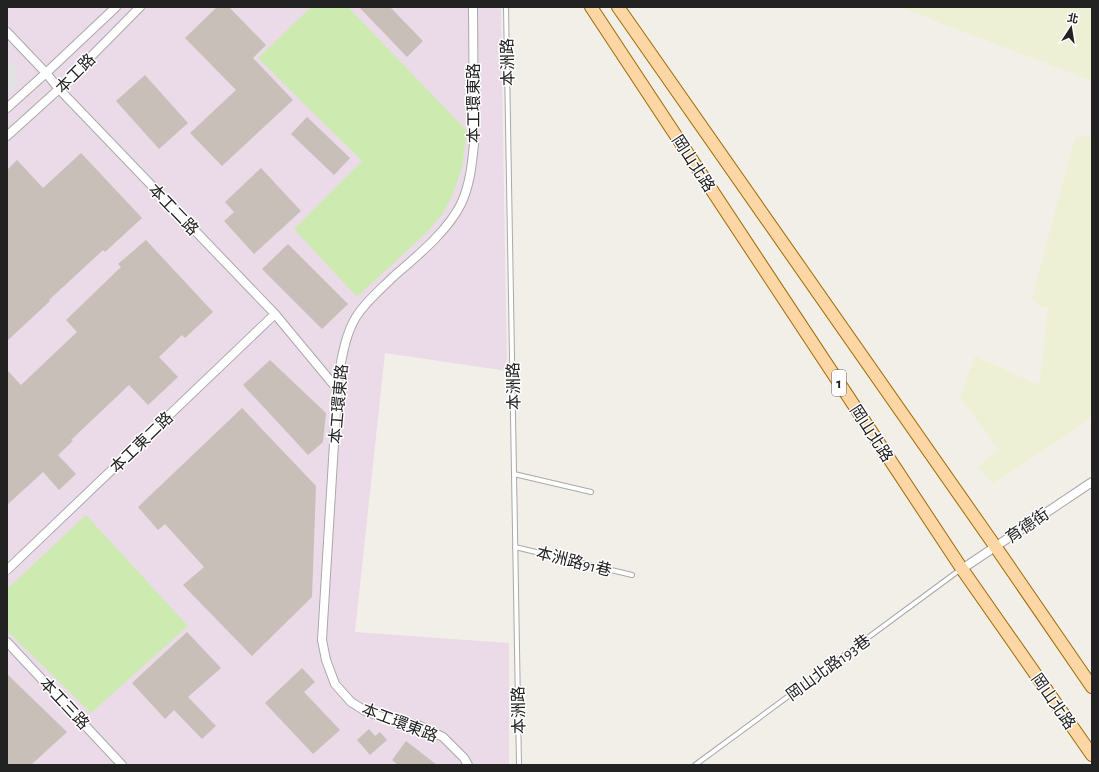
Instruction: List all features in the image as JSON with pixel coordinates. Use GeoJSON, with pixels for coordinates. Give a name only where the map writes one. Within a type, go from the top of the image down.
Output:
{"type":"FeatureCollection","features":[{"type":"Feature","properties":{"kind":"main road","name":"岡山北路"},"geometry":{"type":"LineString","coordinates":[[591,7],[962,569],[1092,755]]}},
{"type":"Feature","properties":{"kind":"main road","name":"岡山北路"},"geometry":{"type":"LineString","coordinates":[[618,7],[1092,687]]}},
{"type":"Feature","properties":{"kind":"street","name":"本工路"},"geometry":{"type":"LineString","coordinates":[[7,108],[116,7]]}},
{"type":"Feature","properties":{"kind":"street","name":"本工路"},"geometry":{"type":"LineString","coordinates":[[7,136],[59,89],[140,7]]}},
{"type":"Feature","properties":{"kind":"street","name":"本工環東路"},"geometry":{"type":"LineString","coordinates":[[468,765],[464,758],[443,737],[418,725],[392,720],[367,712],[351,702],[335,684],[326,660],[322,640],[338,378],[347,336],[356,318],[369,300],[435,239],[453,217],[461,204],[468,186],[474,144],[473,7]]}},
{"type":"Feature","properties":{"kind":"street","name":"本工二路"},"geometry":{"type":"LineString","coordinates":[[7,32],[59,89],[275,314],[338,390]]}},
{"type":"Feature","properties":{"kind":"street","name":"本工東二路"},"geometry":{"type":"LineString","coordinates":[[7,570],[275,314]]}},
{"type":"Feature","properties":{"kind":"street","name":"育德街"},"geometry":{"type":"LineString","coordinates":[[962,569],[1092,482]]}},
{"type":"Feature","properties":{"kind":"street","name":"本工三路"},"geometry":{"type":"LineString","coordinates":[[7,642],[122,765]]}},
{"type":"Feature","properties":{"kind":"lane","name":"本洲路"},"geometry":{"type":"LineString","coordinates":[[506,7],[519,765]]}},
{"type":"Feature","properties":{"kind":"lane"},"geometry":{"type":"LineString","coordinates":[[514,474],[590,492]]}},
{"type":"Feature","properties":{"kind":"lane","name":"本洲路91巷"},"geometry":{"type":"LineString","coordinates":[[515,547],[632,575]]}},
{"type":"Feature","properties":{"kind":"lane","name":"岡山北路193巷"},"geometry":{"type":"LineString","coordinates":[[695,765],[962,569]]}},
{"type":"Feature","properties":{"kind":"shaded area"},"geometry":{"type":"Polygon","coordinates":[[[7,7],[501,7],[507,371],[385,353],[355,632],[509,643],[509,765],[7,765],[7,7]]]}},
{"type":"Feature","properties":{"kind":"shaded area"},"geometry":{"type":"Polygon","coordinates":[[[7,59],[15,68],[18,83],[7,97],[7,59]]]}},
{"type":"Feature","properties":{"kind":"green space"},"geometry":{"type":"Polygon","coordinates":[[[311,7],[348,7],[467,131],[462,168],[453,194],[442,215],[426,233],[357,297],[294,229],[362,161],[258,58],[311,7]]]}},
{"type":"Feature","properties":{"kind":"green space"},"geometry":{"type":"Polygon","coordinates":[[[899,7],[1092,7],[1092,81],[899,7]]]}},
{"type":"Feature","properties":{"kind":"green space"},"geometry":{"type":"Polygon","coordinates":[[[1085,135],[1092,138],[1092,407],[1090,419],[994,483],[976,467],[999,450],[960,397],[975,356],[1039,385],[1048,308],[1039,306],[1032,297],[1075,138],[1085,135]]]}},
{"type":"Feature","properties":{"kind":"green space"},"geometry":{"type":"Polygon","coordinates":[[[86,515],[188,626],[91,713],[7,631],[7,589],[86,515]]]}},
{"type":"Feature","properties":{"kind":"building"},"geometry":{"type":"Polygon","coordinates":[[[217,7],[229,7],[266,45],[253,58],[293,100],[222,166],[190,133],[236,90],[185,38],[217,7]]]}},
{"type":"Feature","properties":{"kind":"building"},"geometry":{"type":"Polygon","coordinates":[[[359,7],[390,7],[423,41],[407,57],[359,7]]]}},
{"type":"Feature","properties":{"kind":"building"},"geometry":{"type":"Polygon","coordinates":[[[145,75],[188,123],[159,149],[116,101],[145,75]]]}},
{"type":"Feature","properties":{"kind":"building"},"geometry":{"type":"Polygon","coordinates":[[[307,117],[350,158],[334,175],[291,134],[307,117]]]}},
{"type":"Feature","properties":{"kind":"building"},"geometry":{"type":"Polygon","coordinates":[[[81,153],[142,218],[105,252],[103,250],[7,341],[7,170],[17,160],[43,188],[81,153]]]}},
{"type":"Feature","properties":{"kind":"building"},"geometry":{"type":"Polygon","coordinates":[[[261,168],[301,211],[254,254],[224,221],[234,212],[225,202],[261,168]]]}},
{"type":"Feature","properties":{"kind":"building"},"geometry":{"type":"Polygon","coordinates":[[[146,240],[213,312],[185,338],[182,335],[159,357],[178,377],[148,405],[129,385],[71,440],[73,441],[58,455],[76,474],[59,490],[43,472],[7,505],[7,370],[21,385],[77,332],[66,320],[121,267],[118,264],[146,240]]]}},
{"type":"Feature","properties":{"kind":"building"},"geometry":{"type":"Polygon","coordinates":[[[288,244],[348,304],[322,329],[262,269],[288,244]]]}},
{"type":"Feature","properties":{"kind":"building"},"geometry":{"type":"Polygon","coordinates":[[[270,360],[326,413],[323,442],[308,455],[243,385],[270,360]]]}},
{"type":"Feature","properties":{"kind":"building"},"geometry":{"type":"Polygon","coordinates":[[[242,408],[316,486],[312,597],[252,656],[183,585],[204,567],[165,524],[158,530],[138,507],[242,408]]]}},
{"type":"Feature","properties":{"kind":"building"},"geometry":{"type":"Polygon","coordinates":[[[187,632],[221,668],[188,697],[216,726],[202,739],[174,710],[165,719],[132,683],[187,632]]]}},
{"type":"Feature","properties":{"kind":"building"},"geometry":{"type":"Polygon","coordinates":[[[302,668],[315,682],[304,692],[340,730],[313,754],[265,703],[302,668]]]}},
{"type":"Feature","properties":{"kind":"building"},"geometry":{"type":"Polygon","coordinates":[[[7,674],[67,732],[31,765],[7,765],[7,674]]]}},
{"type":"Feature","properties":{"kind":"building"},"geometry":{"type":"Polygon","coordinates":[[[369,729],[375,736],[380,732],[387,740],[370,755],[357,740],[369,729]]]}},
{"type":"Feature","properties":{"kind":"building"},"geometry":{"type":"Polygon","coordinates":[[[406,741],[437,765],[398,765],[392,760],[406,741]]]}}]}
